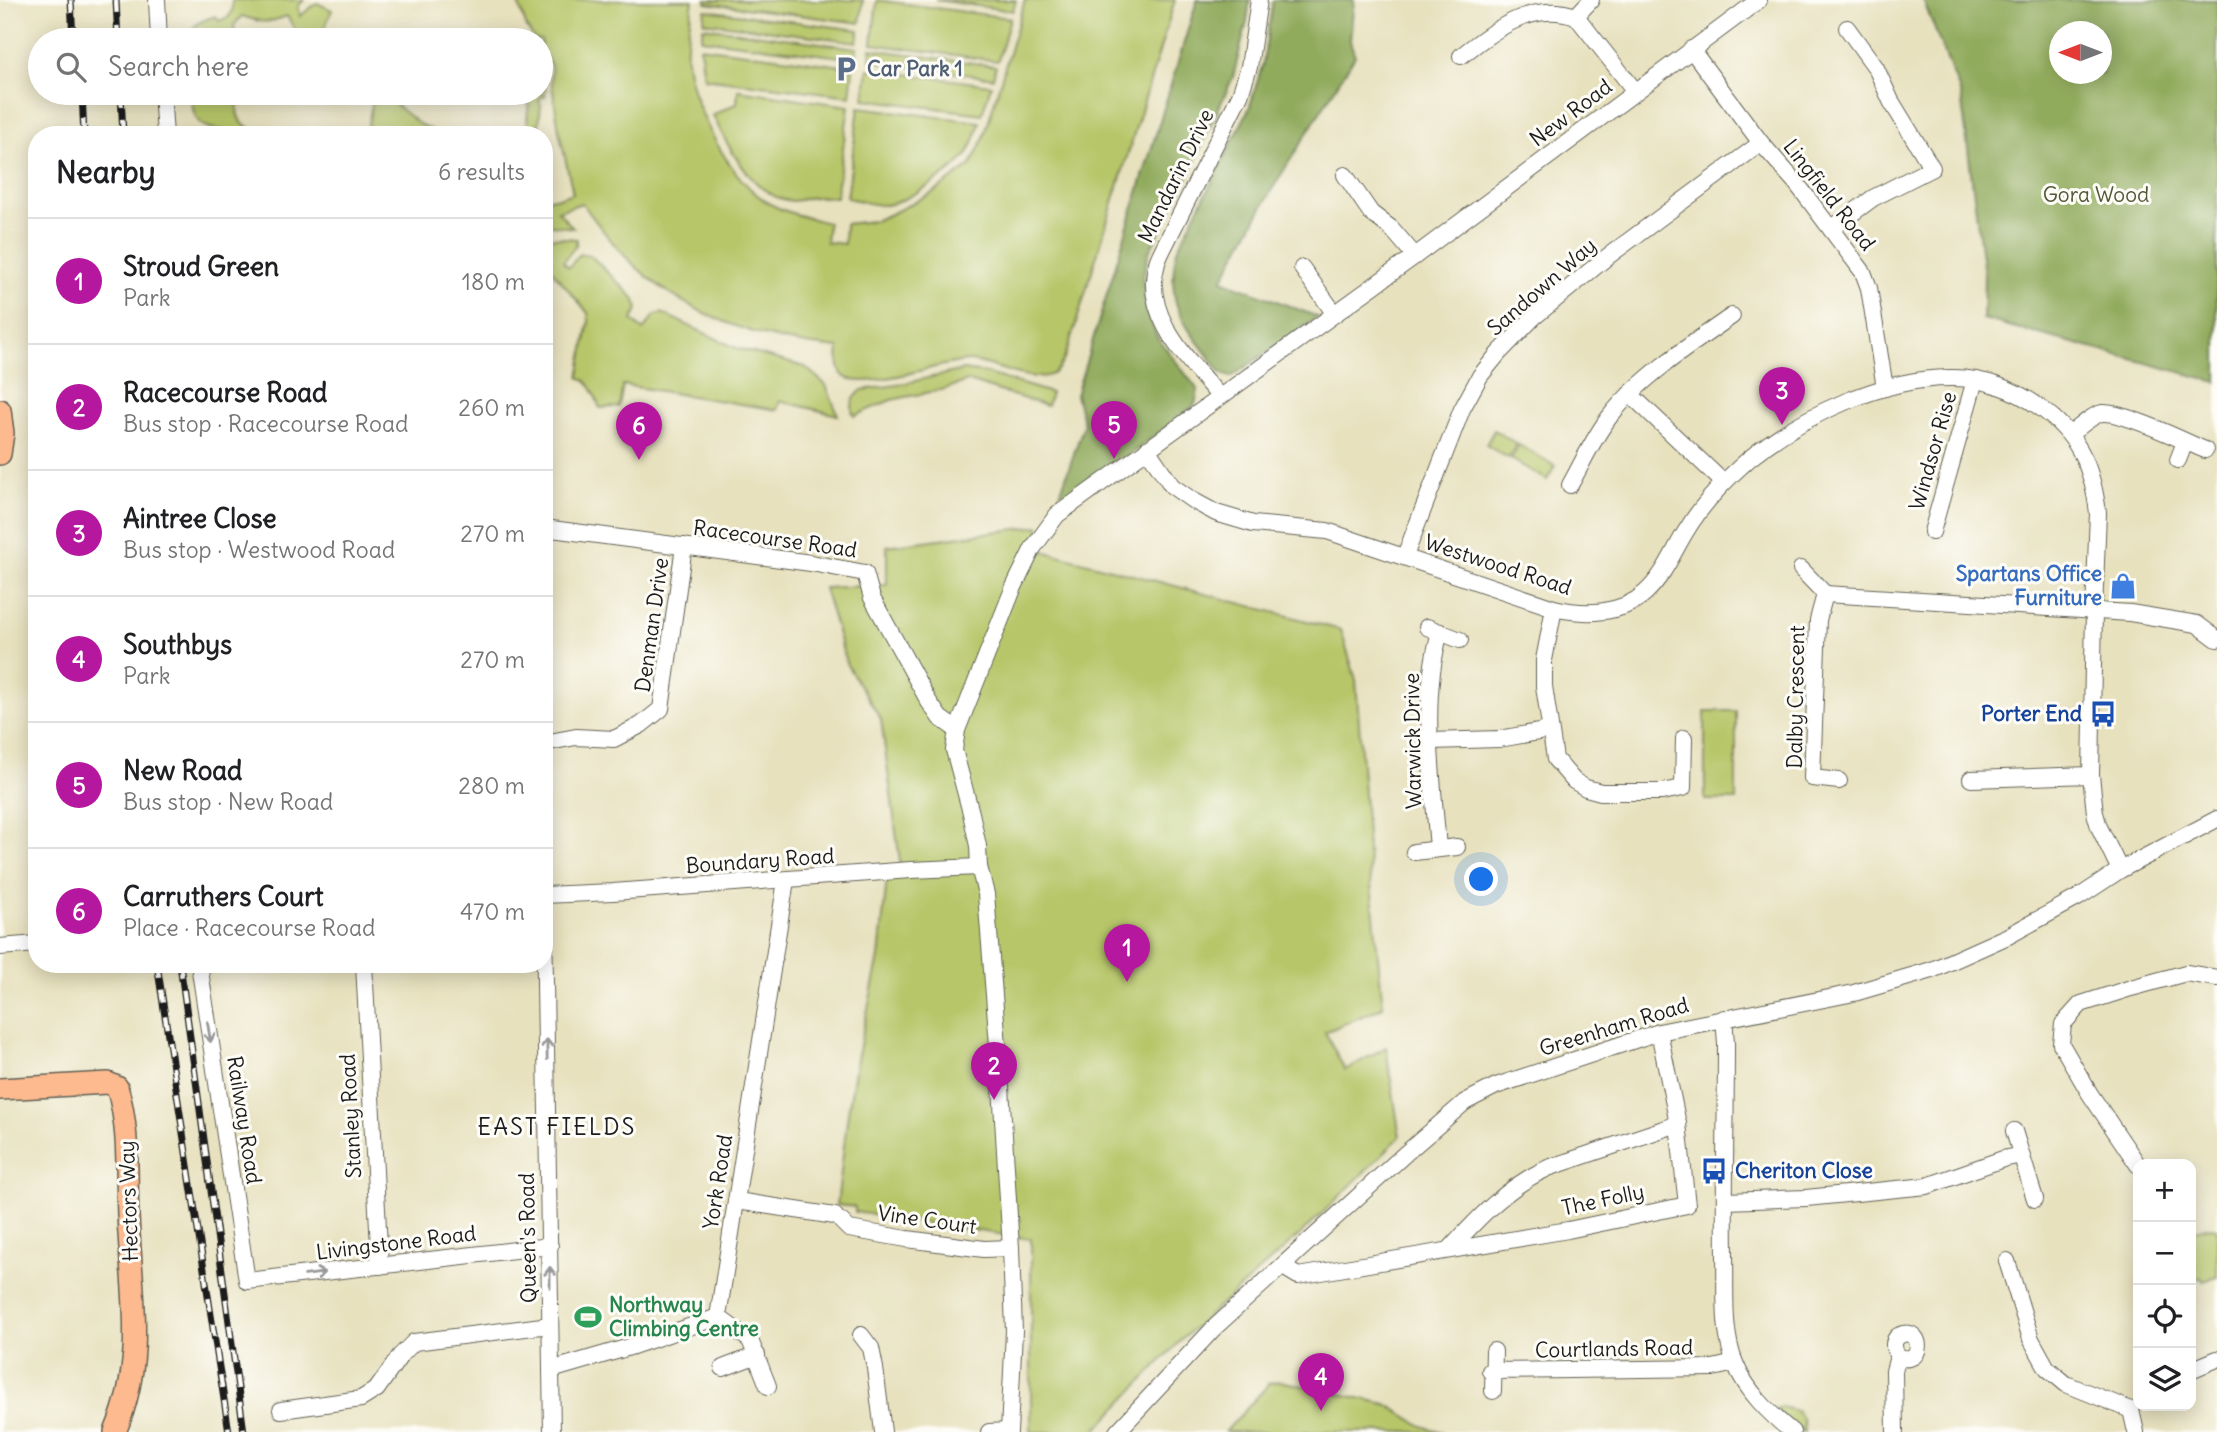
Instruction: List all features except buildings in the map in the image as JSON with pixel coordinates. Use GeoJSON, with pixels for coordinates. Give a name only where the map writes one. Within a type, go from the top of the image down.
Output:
{"type":"FeatureCollection","features":[{"type":"Feature","properties":{"kind":"main road"},"geometry":{"type":"LineString","coordinates":[[0,410],[3,433],[0,454]]}},
{"type":"Feature","properties":{"kind":"main road","name":"Hectors Way"},"geometry":{"type":"LineString","coordinates":[[0,1089],[108,1083],[117,1087],[126,1134],[128,1225],[136,1339],[131,1377],[122,1416],[115,1432]]}},
{"type":"Feature","properties":{"kind":"street"},"geometry":{"type":"LineString","coordinates":[[157,0],[158,28]]}},
{"type":"Feature","properties":{"kind":"street","name":"Mandarin Drive"},"geometry":{"type":"LineString","coordinates":[[1219,397],[1170,334],[1159,315],[1155,280],[1157,264],[1166,243],[1240,95],[1249,67],[1259,0]]}},
{"type":"Feature","properties":{"kind":"street"},"geometry":{"type":"LineString","coordinates":[[1576,16],[1591,0]]}},
{"type":"Feature","properties":{"kind":"street","name":"New Road"},"geometry":{"type":"LineString","coordinates":[[957,730],[1013,589],[1033,548],[1057,515],[1415,256],[1759,0]]}},
{"type":"Feature","properties":{"kind":"street"},"geometry":{"type":"LineString","coordinates":[[1461,56],[1524,10],[1536,6],[1566,9],[1576,16],[1635,91]]}},
{"type":"Feature","properties":{"kind":"street"},"geometry":{"type":"LineString","coordinates":[[1831,229],[1873,198],[1936,174],[1891,101],[1876,68],[1847,28]]}},
{"type":"Feature","properties":{"kind":"street","name":"Lingfield Road"},"geometry":{"type":"LineString","coordinates":[[1691,49],[1863,272],[1869,288],[1885,388]]}},
{"type":"Feature","properties":{"kind":"street"},"geometry":{"type":"LineString","coordinates":[[163,105],[164,126]]}},
{"type":"Feature","properties":{"kind":"street","name":"Sandown Way"},"geometry":{"type":"LineString","coordinates":[[1405,556],[1462,409],[1480,376],[1498,354],[1534,317],[1607,257],[1761,143]]}},
{"type":"Feature","properties":{"kind":"street"},"geometry":{"type":"LineString","coordinates":[[1345,175],[1371,213],[1392,229],[1415,256]]}},
{"type":"Feature","properties":{"kind":"street"},"geometry":{"type":"LineString","coordinates":[[1302,268],[1335,314]]}},
{"type":"Feature","properties":{"kind":"street"},"geometry":{"type":"LineString","coordinates":[[1570,485],[1610,415],[1630,394],[1732,316]]}},
{"type":"Feature","properties":{"kind":"street","name":"Westwood Road"},"geometry":{"type":"LineString","coordinates":[[1147,449],[1172,486],[1216,513],[1253,524],[1327,531],[1574,613],[1605,611],[1645,594],[1660,577],[1686,530],[1723,482],[1769,443],[1801,423],[1844,402],[1885,388],[1932,379],[1955,378],[1975,380],[2022,395],[2048,413],[2070,434],[2093,481],[2098,513],[2091,775],[2097,820],[2120,870]]}},
{"type":"Feature","properties":{"kind":"street","name":"Windsor Rise"},"geometry":{"type":"LineString","coordinates":[[1932,532],[1975,380]]}},
{"type":"Feature","properties":{"kind":"street"},"geometry":{"type":"LineString","coordinates":[[1630,394],[1723,482]]}},
{"type":"Feature","properties":{"kind":"street"},"geometry":{"type":"LineString","coordinates":[[2070,434],[2101,413],[2112,414],[2139,422],[2205,450]]}},
{"type":"Feature","properties":{"kind":"street"},"geometry":{"type":"LineString","coordinates":[[2178,460],[2185,442]]}},
{"type":"Feature","properties":{"kind":"street","name":"Racecourse Road"},"geometry":{"type":"LineString","coordinates":[[553,529],[811,563],[865,573],[872,598],[929,702],[940,718],[957,730]]}},
{"type":"Feature","properties":{"kind":"street","name":"Denman Drive"},"geometry":{"type":"LineString","coordinates":[[553,741],[576,737],[614,738],[641,725],[661,709],[684,546]]}},
{"type":"Feature","properties":{"kind":"street"},"geometry":{"type":"LineString","coordinates":[[1801,569],[1825,594],[2140,614],[2197,624],[2217,639]]}},
{"type":"Feature","properties":{"kind":"street","name":"Dalby Crescent"},"geometry":{"type":"LineString","coordinates":[[1825,594],[1818,620],[1812,778],[1839,781]]}},
{"type":"Feature","properties":{"kind":"street"},"geometry":{"type":"LineString","coordinates":[[1554,608],[1544,660],[1544,685],[1555,759],[1568,776],[1586,788],[1601,792],[1662,792],[1683,789],[1684,738]]}},
{"type":"Feature","properties":{"kind":"street","name":"Warwick Drive"},"geometry":{"type":"LineString","coordinates":[[1438,849],[1430,741],[1433,630],[1460,640]]}},
{"type":"Feature","properties":{"kind":"street"},"geometry":{"type":"LineString","coordinates":[[957,730],[954,750],[971,813],[986,894],[1011,1248],[1014,1331],[1009,1431],[989,1432]]}},
{"type":"Feature","properties":{"kind":"street"},"geometry":{"type":"LineString","coordinates":[[1430,741],[1499,739],[1550,730]]}},
{"type":"Feature","properties":{"kind":"street"},"geometry":{"type":"LineString","coordinates":[[1971,779],[2091,775]]}},
{"type":"Feature","properties":{"kind":"street","name":"Greenham Road"},"geometry":{"type":"LineString","coordinates":[[1117,1432],[1199,1343],[1465,1102],[1496,1086],[1659,1032],[1854,992],[1932,970],[2008,936],[2079,897],[2120,870],[2217,819]]}},
{"type":"Feature","properties":{"kind":"street"},"geometry":{"type":"LineString","coordinates":[[1414,852],[1457,847]]}},
{"type":"Feature","properties":{"kind":"street","name":"Boundary Road"},"geometry":{"type":"LineString","coordinates":[[553,894],[979,867]]}},
{"type":"Feature","properties":{"kind":"street","name":"York Road"},"geometry":{"type":"LineString","coordinates":[[718,1317],[786,880]]}},
{"type":"Feature","properties":{"kind":"street"},"geometry":{"type":"LineString","coordinates":[[0,947],[28,945]]}},
{"type":"Feature","properties":{"kind":"street","name":"Railway Road"},"geometry":{"type":"LineString","coordinates":[[200,973],[247,1281]]}},
{"type":"Feature","properties":{"kind":"street","name":"Stanley Road"},"geometry":{"type":"LineString","coordinates":[[364,973],[380,1266]]}},
{"type":"Feature","properties":{"kind":"street","name":"Queen's Road"},"geometry":{"type":"LineString","coordinates":[[545,973],[552,1432]]}},
{"type":"Feature","properties":{"kind":"street"},"geometry":{"type":"LineString","coordinates":[[2134,1159],[2090,1094],[2061,1044],[2063,1024],[2081,1004],[2131,988],[2186,974],[2217,978]]}},
{"type":"Feature","properties":{"kind":"street"},"geometry":{"type":"LineString","coordinates":[[1724,1018],[1728,1330],[1735,1363],[1753,1393],[1769,1414],[1792,1432]]}},
{"type":"Feature","properties":{"kind":"street","name":"The Folly"},"geometry":{"type":"LineString","coordinates":[[1283,1267],[1297,1276],[1568,1230],[1687,1205],[1678,1124],[1659,1032]]}},
{"type":"Feature","properties":{"kind":"street","name":"The Folly"},"geometry":{"type":"LineString","coordinates":[[1449,1250],[1476,1220],[1527,1177],[1678,1124]]}},
{"type":"Feature","properties":{"kind":"street"},"geometry":{"type":"LineString","coordinates":[[2014,1131],[2035,1199]]}},
{"type":"Feature","properties":{"kind":"street"},"geometry":{"type":"LineString","coordinates":[[1725,1201],[1806,1198],[1927,1186],[2021,1155]]}},
{"type":"Feature","properties":{"kind":"street","name":"Vine Court"},"geometry":{"type":"LineString","coordinates":[[737,1201],[838,1218],[849,1229],[907,1239],[984,1249],[1011,1248]]}},
{"type":"Feature","properties":{"kind":"street","name":"Livingstone Road"},"geometry":{"type":"LineString","coordinates":[[247,1281],[550,1246]]}},
{"type":"Feature","properties":{"kind":"street"},"geometry":{"type":"LineString","coordinates":[[2007,1261],[2031,1339],[2047,1368],[2066,1384],[2133,1406]]}},
{"type":"Feature","properties":{"kind":"street"},"geometry":{"type":"LineString","coordinates":[[551,1370],[718,1317],[750,1340],[768,1386]]}},
{"type":"Feature","properties":{"kind":"street"},"geometry":{"type":"LineString","coordinates":[[281,1410],[361,1399],[377,1389],[400,1356],[414,1342],[550,1325]]}},
{"type":"Feature","properties":{"kind":"street"},"geometry":{"type":"LineString","coordinates":[[861,1335],[871,1348],[883,1432]]}},
{"type":"Feature","properties":{"kind":"street"},"geometry":{"type":"LineString","coordinates":[[1493,1391],[1494,1351]]}},
{"type":"Feature","properties":{"kind":"street"},"geometry":{"type":"LineString","coordinates":[[723,1368],[757,1355]]}},
{"type":"Feature","properties":{"kind":"street"},"geometry":{"type":"LineString","coordinates":[[1895,1432],[1894,1371],[1898,1356]]}},
{"type":"Feature","properties":{"kind":"street"},"geometry":{"type":"LineString","coordinates":[[2196,1368],[2217,1359]]}},
{"type":"Feature","properties":{"kind":"street","name":"Courtlands Road"},"geometry":{"type":"LineString","coordinates":[[1492,1371],[1713,1368],[1735,1363]]}},
{"type":"Feature","properties":{"kind":"street"},"geometry":{"type":"LineString","coordinates":[[2135,1411],[2136,1432]]}},
{"type":"Feature","properties":{"kind":"green space"},"geometry":{"type":"Polygon","coordinates":[[[232,0],[304,0],[298,6],[300,16],[317,3],[332,10],[325,28],[294,28],[287,16],[264,22],[242,16],[234,28],[193,28],[206,19],[216,16],[219,21],[229,17],[232,0]]]}},
{"type":"Feature","properties":{"kind":"green space"},"geometry":{"type":"Polygon","coordinates":[[[517,0],[693,0],[687,37],[687,59],[696,98],[715,141],[756,194],[785,211],[828,223],[826,242],[844,244],[845,224],[874,221],[893,213],[934,192],[970,166],[983,140],[1025,0],[1175,0],[1064,359],[1054,373],[1036,377],[971,361],[882,379],[851,380],[840,371],[839,348],[810,345],[752,332],[724,322],[672,294],[626,257],[582,203],[558,211],[573,228],[553,225],[553,198],[573,193],[553,92],[553,28],[527,28],[517,0]]]}},
{"type":"Feature","properties":{"kind":"green space"},"geometry":{"type":"Polygon","coordinates":[[[706,0],[863,0],[860,23],[706,3],[706,0]]]}},
{"type":"Feature","properties":{"kind":"green space"},"geometry":{"type":"Polygon","coordinates":[[[877,0],[1010,18],[998,61],[872,44],[877,0]]]}},
{"type":"Feature","properties":{"kind":"green space"},"geometry":{"type":"Polygon","coordinates":[[[936,0],[1016,0],[1013,11],[936,0]]]}},
{"type":"Feature","properties":{"kind":"green space"},"geometry":{"type":"Polygon","coordinates":[[[1197,0],[1250,0],[1233,77],[1187,178],[1149,252],[1143,277],[1146,312],[1157,337],[1198,390],[1195,405],[1054,512],[1084,424],[1076,395],[1197,0]]]}},
{"type":"Feature","properties":{"kind":"green space"},"geometry":{"type":"Polygon","coordinates":[[[1273,0],[1354,0],[1350,41],[1355,56],[1271,191],[1222,280],[1318,317],[1231,377],[1222,374],[1182,318],[1173,289],[1174,271],[1177,250],[1249,109],[1263,63],[1273,0]]]}},
{"type":"Feature","properties":{"kind":"green space","name":"Gora Wood"},"geometry":{"type":"Polygon","coordinates":[[[1923,0],[2217,0],[2217,382],[1983,319],[1984,274],[1961,94],[1923,0]]]}},
{"type":"Feature","properties":{"kind":"green space"},"geometry":{"type":"Polygon","coordinates":[[[705,10],[859,30],[857,42],[704,22],[705,10]]]}},
{"type":"Feature","properties":{"kind":"green space"},"geometry":{"type":"Polygon","coordinates":[[[703,27],[857,48],[856,59],[701,39],[703,27]]]}},
{"type":"Feature","properties":{"kind":"green space"},"geometry":{"type":"Polygon","coordinates":[[[700,47],[850,67],[853,70],[850,96],[704,78],[700,47]]]}},
{"type":"Feature","properties":{"kind":"green space"},"geometry":{"type":"Polygon","coordinates":[[[871,49],[996,66],[993,78],[870,61],[871,49]]]}},
{"type":"Feature","properties":{"kind":"green space"},"geometry":{"type":"Polygon","coordinates":[[[868,69],[991,85],[982,114],[864,99],[868,69]]]}},
{"type":"Feature","properties":{"kind":"green space"},"geometry":{"type":"Polygon","coordinates":[[[738,90],[849,106],[836,197],[792,201],[779,198],[754,181],[734,154],[713,115],[737,103],[738,90]]]}},
{"type":"Feature","properties":{"kind":"green space"},"geometry":{"type":"Polygon","coordinates":[[[237,105],[238,116],[246,126],[204,126],[199,122],[192,106],[237,105]]]}},
{"type":"Feature","properties":{"kind":"green space"},"geometry":{"type":"Polygon","coordinates":[[[372,105],[396,105],[423,126],[368,126],[372,105]]]}},
{"type":"Feature","properties":{"kind":"green space"},"geometry":{"type":"Polygon","coordinates":[[[529,105],[541,105],[539,126],[528,126],[529,105]]]}},
{"type":"Feature","properties":{"kind":"green space"},"geometry":{"type":"Polygon","coordinates":[[[859,107],[980,122],[968,153],[953,168],[905,199],[877,205],[847,198],[859,107]]]}},
{"type":"Feature","properties":{"kind":"green space"},"geometry":{"type":"Polygon","coordinates":[[[553,238],[577,239],[576,245],[563,262],[569,267],[580,254],[590,255],[634,298],[638,309],[632,320],[643,330],[655,315],[662,313],[736,348],[805,367],[826,385],[838,415],[780,401],[777,410],[623,385],[619,407],[600,408],[590,386],[579,377],[589,321],[588,313],[553,272],[553,238]]]}},
{"type":"Feature","properties":{"kind":"green space"},"geometry":{"type":"Polygon","coordinates":[[[963,370],[985,373],[1051,393],[1047,406],[968,381],[945,389],[891,400],[854,416],[853,402],[862,390],[963,370]]]}},
{"type":"Feature","properties":{"kind":"green space"},"geometry":{"type":"Polygon","coordinates":[[[1494,430],[1517,444],[1508,458],[1486,445],[1494,430]]]}},
{"type":"Feature","properties":{"kind":"green space"},"geometry":{"type":"Polygon","coordinates":[[[1519,445],[1555,466],[1547,480],[1511,459],[1519,445]]]}},
{"type":"Feature","properties":{"kind":"green space"},"geometry":{"type":"Polygon","coordinates":[[[1039,526],[1043,551],[1341,630],[1356,680],[1369,864],[1383,1007],[1325,1032],[1345,1070],[1386,1047],[1400,1137],[1303,1232],[1181,1340],[1094,1432],[1031,1432],[1031,1239],[855,1212],[855,1207],[837,1205],[856,1064],[879,957],[887,878],[902,877],[881,719],[847,665],[824,588],[887,585],[887,546],[1039,526]]]}},
{"type":"Feature","properties":{"kind":"green space"},"geometry":{"type":"Polygon","coordinates":[[[1705,711],[1736,711],[1736,800],[1705,800],[1705,711]]]}},
{"type":"Feature","properties":{"kind":"green space"},"geometry":{"type":"Polygon","coordinates":[[[2217,1228],[2217,1277],[2203,1281],[2201,1277],[2196,1279],[2196,1231],[2217,1228]]]}},
{"type":"Feature","properties":{"kind":"green space"},"geometry":{"type":"Polygon","coordinates":[[[1280,1381],[1386,1404],[1422,1426],[1443,1432],[1225,1432],[1270,1383],[1280,1381]]]}},
{"type":"Feature","properties":{"kind":"green space"},"geometry":{"type":"Polygon","coordinates":[[[1782,1407],[1797,1411],[1803,1420],[1804,1432],[1775,1409],[1782,1407]]]}},
{"type":"Feature","properties":{"kind":"railway"},"geometry":{"type":"LineString","coordinates":[[71,0],[72,28]]}},
{"type":"Feature","properties":{"kind":"railway"},"geometry":{"type":"LineString","coordinates":[[116,0],[117,28]]}},
{"type":"Feature","properties":{"kind":"railway"},"geometry":{"type":"LineString","coordinates":[[83,105],[84,126]]}},
{"type":"Feature","properties":{"kind":"railway"},"geometry":{"type":"LineString","coordinates":[[122,105],[123,126]]}},
{"type":"Feature","properties":{"kind":"railway"},"geometry":{"type":"LineString","coordinates":[[158,973],[229,1432]]}},
{"type":"Feature","properties":{"kind":"railway"},"geometry":{"type":"LineString","coordinates":[[181,973],[244,1432]]}},
{"type":"Feature","properties":{"kind":"place","name":"Car Park 1"},"geometry":{"type":"Point","coordinates":[846,69]}},
{"type":"Feature","properties":{"kind":"place","name":"Aintree Close"},"geometry":{"type":"Point","coordinates":[1782,425]}},
{"type":"Feature","properties":{"kind":"place","name":"New Road"},"geometry":{"type":"Point","coordinates":[1114,459]}},
{"type":"Feature","properties":{"kind":"place","name":"Carruthers Court"},"geometry":{"type":"Point","coordinates":[639,460]}},
{"type":"Feature","properties":{"kind":"place","name":"Spartans Office Furniture"},"geometry":{"type":"Point","coordinates":[2123,586]}},
{"type":"Feature","properties":{"kind":"place","name":"Porter End"},"geometry":{"type":"Point","coordinates":[2103,714]}},
{"type":"Feature","properties":{"kind":"place","name":"Stroud Green"},"geometry":{"type":"Point","coordinates":[1127,982]}},
{"type":"Feature","properties":{"kind":"place","name":"Racecourse Road"},"geometry":{"type":"Point","coordinates":[994,1100]}},
{"type":"Feature","properties":{"kind":"place","name":"Cheriton Close"},"geometry":{"type":"Point","coordinates":[1714,1171]}},
{"type":"Feature","properties":{"kind":"place","name":"Northway Climbing Centre"},"geometry":{"type":"Point","coordinates":[588,1317]}},
{"type":"Feature","properties":{"kind":"place","name":"Southbys"},"geometry":{"type":"Point","coordinates":[1321,1411]}},
{"type":"Feature","properties":{"kind":"district","name":"EAST FIELDS"},"geometry":{"type":"Point","coordinates":[557,1127]}}]}
